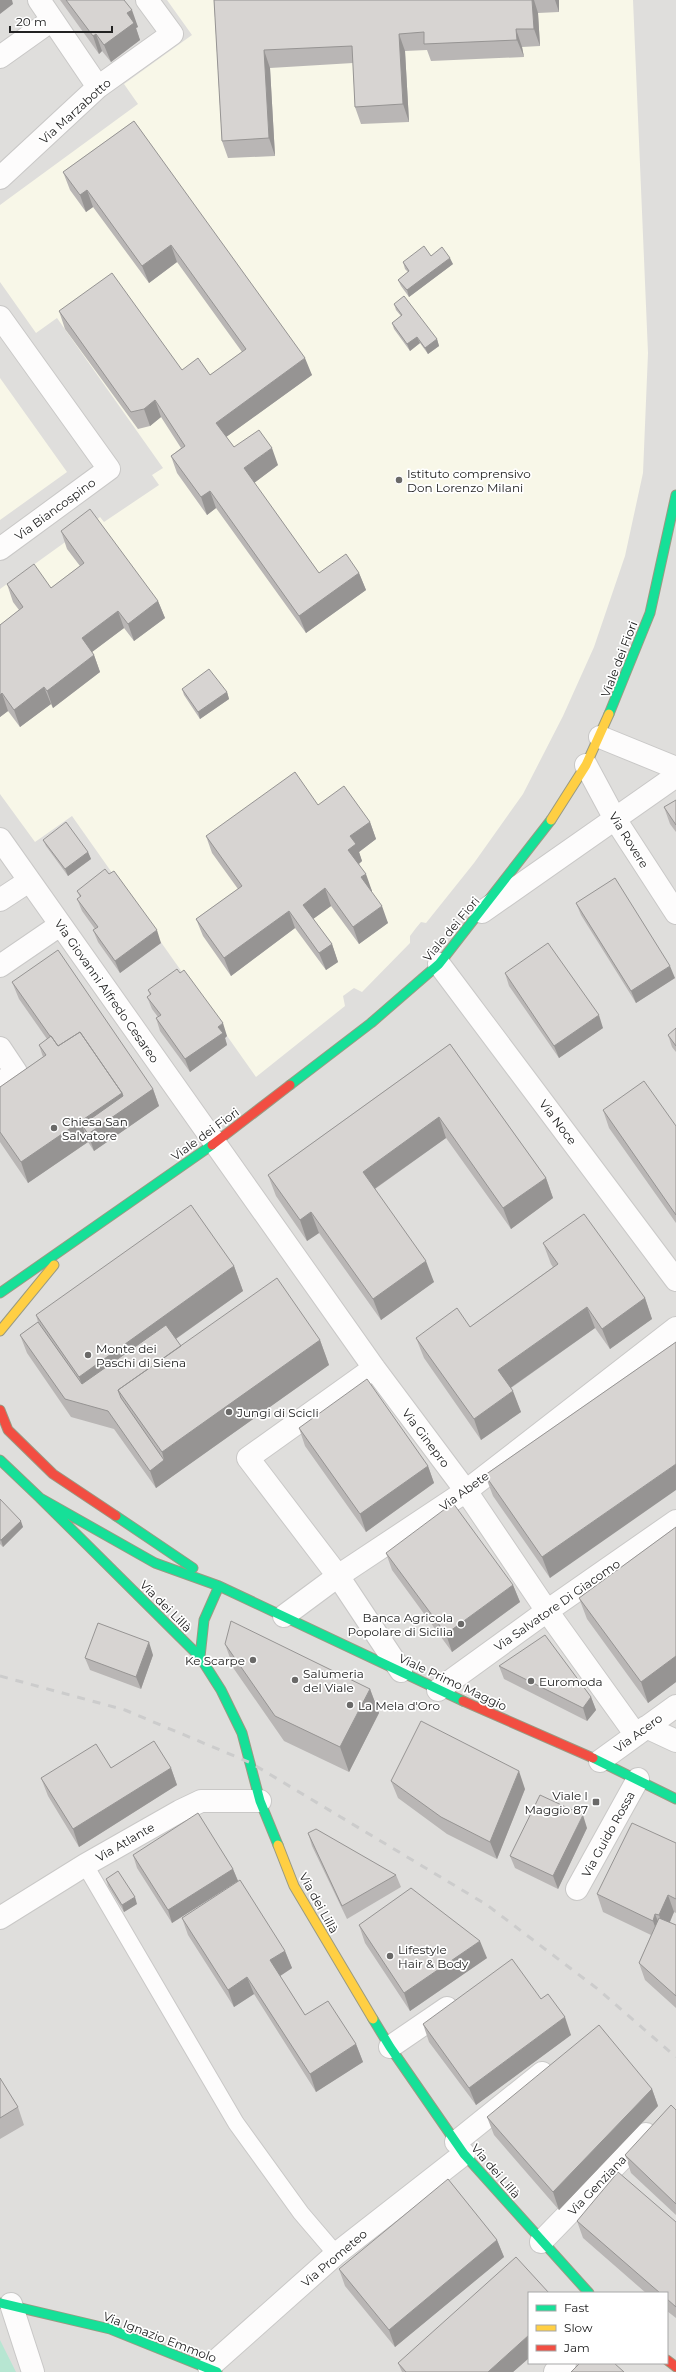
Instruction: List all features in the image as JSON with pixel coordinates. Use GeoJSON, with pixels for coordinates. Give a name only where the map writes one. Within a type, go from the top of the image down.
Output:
{"type":"FeatureCollection","features":[{"type":"Feature","properties":{"kind":"street"},"geometry":{"type":"LineString","coordinates":[[39,0],[98,87]]}},
{"type":"Feature","properties":{"kind":"street","name":"Via Marzabotto"},"geometry":{"type":"LineString","coordinates":[[2,172],[98,87],[172,34],[147,0]]}},
{"type":"Feature","properties":{"kind":"street"},"geometry":{"type":"LineString","coordinates":[[0,56],[52,20]]}},
{"type":"Feature","properties":{"kind":"street","name":"Via Biancospino"},"geometry":{"type":"LineString","coordinates":[[0,317],[109,469],[0,549]]}},
{"type":"Feature","properties":{"kind":"street","name":"Viale dei Fiori"},"geometry":{"type":"LineString","coordinates":[[70,1246],[214,1142],[371,1023],[439,964],[480,914],[548,825],[586,765],[600,737],[650,613],[676,495]]}},
{"type":"Feature","properties":{"kind":"street"},"geometry":{"type":"LineString","coordinates":[[600,737],[676,768]]}},
{"type":"Feature","properties":{"kind":"street","name":"Via Rovere"},"geometry":{"type":"LineString","coordinates":[[586,765],[614,820],[676,913]]}},
{"type":"Feature","properties":{"kind":"street"},"geometry":{"type":"LineString","coordinates":[[480,914],[676,776]]}},
{"type":"Feature","properties":{"kind":"street","name":"Via Giovanni Alfredo Cesareo"},"geometry":{"type":"LineString","coordinates":[[0,839],[214,1142]]}},
{"type":"Feature","properties":{"kind":"street"},"geometry":{"type":"LineString","coordinates":[[0,900],[29,880]]}},
{"type":"Feature","properties":{"kind":"street"},"geometry":{"type":"LineString","coordinates":[[0,966],[60,925]]}},
{"type":"Feature","properties":{"kind":"street","name":"Via Noce"},"geometry":{"type":"LineString","coordinates":[[439,964],[676,1280]]}},
{"type":"Feature","properties":{"kind":"street"},"geometry":{"type":"LineString","coordinates":[[0,1048],[16,1072],[0,1083]]}},
{"type":"Feature","properties":{"kind":"street","name":"Via Ginepro"},"geometry":{"type":"LineString","coordinates":[[214,1142],[374,1368],[466,1491],[547,1611],[641,1731]]}},
{"type":"Feature","properties":{"kind":"street"},"geometry":{"type":"LineString","coordinates":[[0,1293],[70,1246]]}},
{"type":"Feature","properties":{"kind":"street"},"geometry":{"type":"LineString","coordinates":[[0,1331],[70,1246]]}},
{"type":"Feature","properties":{"kind":"street","name":"Via Abete"},"geometry":{"type":"LineString","coordinates":[[284,1616],[338,1576],[466,1491],[676,1328]]}},
{"type":"Feature","properties":{"kind":"street"},"geometry":{"type":"LineString","coordinates":[[374,1368],[248,1458],[338,1576],[401,1671]]}},
{"type":"Feature","properties":{"kind":"street"},"geometry":{"type":"LineString","coordinates":[[0,1410],[8,1430],[53,1474],[219,1586]]}},
{"type":"Feature","properties":{"kind":"street"},"geometry":{"type":"LineString","coordinates":[[0,1460],[40,1498],[155,1563],[219,1586]]}},
{"type":"Feature","properties":{"kind":"street","name":"Via dei Lillà"},"geometry":{"type":"LineString","coordinates":[[40,1498],[200,1657],[221,1690],[242,1732],[260,1801],[294,1886],[390,2047],[460,2148],[541,2242],[588,2292]]}},
{"type":"Feature","properties":{"kind":"street","name":"Via Salvatore Di Giacomo"},"geometry":{"type":"LineString","coordinates":[[438,1690],[547,1611],[676,1521]]}},
{"type":"Feature","properties":{"kind":"street"},"geometry":{"type":"LineString","coordinates":[[200,1657],[201,1628],[208,1606],[219,1586]]}},
{"type":"Feature","properties":{"kind":"street","name":"Viale Primo Maggio"},"geometry":{"type":"LineString","coordinates":[[219,1586],[401,1671],[438,1690],[600,1761],[676,1799]]}},
{"type":"Feature","properties":{"kind":"street","name":"Via Acero"},"geometry":{"type":"LineString","coordinates":[[600,1761],[676,1706]]}},
{"type":"Feature","properties":{"kind":"street"},"geometry":{"type":"LineString","coordinates":[[641,1731],[676,1741]]}},
{"type":"Feature","properties":{"kind":"street","name":"Via Guido Rossa"},"geometry":{"type":"LineString","coordinates":[[577,1889],[638,1779]]}},
{"type":"Feature","properties":{"kind":"street","name":"Via Atlante"},"geometry":{"type":"LineString","coordinates":[[0,1918],[85,1865],[180,1811],[201,1801],[260,1801]]}},
{"type":"Feature","properties":{"kind":"street"},"geometry":{"type":"LineString","coordinates":[[390,2047],[461,1998]]}},
{"type":"Feature","properties":{"kind":"street","name":"Via Prometeo"},"geometry":{"type":"LineString","coordinates":[[213,2370],[336,2254],[460,2148],[558,2060]]}},
{"type":"Feature","properties":{"kind":"street","name":"Via Genziana"},"geometry":{"type":"LineString","coordinates":[[541,2242],[652,2128]]}},
{"type":"Feature","properties":{"kind":"street"},"geometry":{"type":"LineString","coordinates":[[5,2304],[33,2372]]}},
{"type":"Feature","properties":{"kind":"street","name":"Via Ignazio Emmolo"},"geometry":{"type":"LineString","coordinates":[[5,2304],[110,2329],[213,2370]]}},
{"type":"Feature","properties":{"kind":"street"},"geometry":{"type":"LineString","coordinates":[[555,2372],[564,2364]]}},
{"type":"Feature","properties":{"kind":"lane"},"geometry":{"type":"LineString","coordinates":[[85,1865],[236,2123],[301,2213],[336,2254]]}},
{"type":"Feature","properties":{"kind":"shaded area"},"geometry":{"type":"Polygon","coordinates":[[[0,0],[676,0],[676,2372],[0,2372],[0,0]]]}},
{"type":"Feature","properties":{"kind":"shaded area"},"geometry":{"type":"Polygon","coordinates":[[[167,0],[633,0],[648,353],[643,473],[625,556],[594,647],[563,716],[523,794],[474,863],[426,923],[421,922],[416,928],[410,936],[410,943],[362,992],[354,988],[343,996],[345,1006],[256,1077],[72,816],[35,842],[0,794],[0,589],[100,517],[104,522],[159,485],[152,475],[163,468],[57,318],[36,333],[0,282],[0,205],[138,104],[124,84],[192,35],[167,0]]]}},
{"type":"Feature","properties":{"kind":"shaded area"},"geometry":{"type":"Polygon","coordinates":[[[0,378],[67,472],[0,520],[0,378]]]}},
{"type":"Feature","properties":{"kind":"green space"},"geometry":{"type":"Polygon","coordinates":[[[0,2340],[16,2372],[0,2372],[0,2340]]]}},
{"type":"Feature","properties":{"kind":"building"},"geometry":{"type":"Polygon","coordinates":[[[66,0],[124,0],[132,10],[127,13],[134,23],[104,45],[96,34],[93,36],[66,0]]]}},
{"type":"Feature","properties":{"kind":"building"},"geometry":{"type":"Polygon","coordinates":[[[214,0],[532,0],[534,29],[516,29],[517,40],[424,44],[424,32],[399,34],[403,104],[355,107],[352,46],[264,50],[269,138],[222,141],[214,0]]]}},
{"type":"Feature","properties":{"kind":"building"},"geometry":{"type":"Polygon","coordinates":[[[134,121],[305,358],[216,423],[234,447],[259,430],[272,448],[244,468],[319,573],[346,554],[359,573],[299,616],[210,491],[201,497],[171,456],[185,446],[155,400],[144,409],[131,412],[59,311],[112,273],[182,370],[198,358],[210,375],[246,349],[171,245],[142,266],[87,190],[80,195],[63,172],[134,121]]]}},
{"type":"Feature","properties":{"kind":"building"},"geometry":{"type":"Polygon","coordinates":[[[424,246],[431,256],[442,247],[450,258],[407,290],[398,280],[409,271],[403,262],[424,246]]]}},
{"type":"Feature","properties":{"kind":"building"},"geometry":{"type":"Polygon","coordinates":[[[404,296],[437,339],[425,348],[417,337],[407,344],[392,323],[402,315],[394,304],[404,296]]]}},
{"type":"Feature","properties":{"kind":"building"},"geometry":{"type":"Polygon","coordinates":[[[90,509],[158,601],[128,624],[118,611],[82,638],[94,655],[47,691],[44,687],[14,710],[2,693],[0,695],[0,625],[23,607],[7,584],[34,564],[51,588],[84,563],[61,531],[90,509]]]}},
{"type":"Feature","properties":{"kind":"building"},"geometry":{"type":"Polygon","coordinates":[[[209,669],[227,692],[198,712],[182,689],[209,669]]]}},
{"type":"Feature","properties":{"kind":"building"},"geometry":{"type":"Polygon","coordinates":[[[295,772],[318,805],[344,786],[370,822],[350,836],[356,844],[348,850],[366,874],[361,877],[382,906],[353,927],[325,888],[303,905],[332,944],[319,953],[289,911],[224,958],[196,919],[242,886],[206,836],[295,772]]]}},
{"type":"Feature","properties":{"kind":"building"},"geometry":{"type":"Polygon","coordinates":[[[676,800],[676,825],[664,807],[676,800]]]}},
{"type":"Feature","properties":{"kind":"building"},"geometry":{"type":"Polygon","coordinates":[[[66,822],[88,852],[65,869],[43,840],[66,822]]]}},
{"type":"Feature","properties":{"kind":"building"},"geometry":{"type":"Polygon","coordinates":[[[105,869],[109,874],[114,871],[157,930],[115,961],[93,930],[98,927],[77,899],[81,896],[77,891],[105,869]]]}},
{"type":"Feature","properties":{"kind":"building"},"geometry":{"type":"Polygon","coordinates":[[[615,878],[670,966],[631,991],[576,903],[615,878]]]}},
{"type":"Feature","properties":{"kind":"building"},"geometry":{"type":"Polygon","coordinates":[[[548,943],[599,1015],[554,1046],[505,973],[548,943]]]}},
{"type":"Feature","properties":{"kind":"building"},"geometry":{"type":"Polygon","coordinates":[[[58,950],[153,1089],[88,1134],[82,1125],[123,1096],[122,1093],[80,1032],[58,1046],[12,982],[58,950]]]}},
{"type":"Feature","properties":{"kind":"building"},"geometry":{"type":"Polygon","coordinates":[[[177,969],[180,973],[184,970],[223,1023],[218,1027],[223,1033],[185,1059],[156,1018],[161,1015],[147,997],[151,994],[148,990],[177,969]]]}},
{"type":"Feature","properties":{"kind":"building"},"geometry":{"type":"Polygon","coordinates":[[[676,1028],[676,1046],[668,1035],[676,1028]]]}},
{"type":"Feature","properties":{"kind":"building","name":"Chiesa San Salvatore"},"geometry":{"type":"Polygon","coordinates":[[[80,1032],[122,1093],[21,1162],[0,1132],[0,1087],[46,1055],[39,1045],[51,1036],[58,1046],[80,1032]]]}},
{"type":"Feature","properties":{"kind":"building"},"geometry":{"type":"Polygon","coordinates":[[[450,1044],[546,1178],[503,1208],[439,1117],[363,1172],[426,1261],[373,1299],[311,1212],[300,1220],[268,1175],[450,1044]]]}},
{"type":"Feature","properties":{"kind":"building"},"geometry":{"type":"Polygon","coordinates":[[[644,1081],[676,1126],[676,1215],[603,1110],[644,1081]]]}},
{"type":"Feature","properties":{"kind":"building"},"geometry":{"type":"Polygon","coordinates":[[[191,1205],[234,1266],[79,1377],[36,1315],[191,1205]]]}},
{"type":"Feature","properties":{"kind":"building"},"geometry":{"type":"Polygon","coordinates":[[[584,1214],[645,1298],[602,1329],[587,1307],[498,1370],[513,1391],[474,1419],[416,1338],[457,1308],[470,1327],[558,1264],[543,1243],[584,1214]]]}},
{"type":"Feature","properties":{"kind":"building"},"geometry":{"type":"Polygon","coordinates":[[[277,1278],[320,1340],[162,1452],[118,1390],[277,1278]]]}},
{"type":"Feature","properties":{"kind":"building"},"geometry":{"type":"Polygon","coordinates":[[[38,1322],[82,1384],[166,1325],[181,1346],[118,1390],[121,1398],[164,1460],[150,1471],[108,1411],[65,1399],[20,1335],[38,1322]]]}},
{"type":"Feature","properties":{"kind":"building"},"geometry":{"type":"Polygon","coordinates":[[[676,1342],[676,1464],[542,1557],[485,1475],[676,1342]]]}},
{"type":"Feature","properties":{"kind":"building"},"geometry":{"type":"Polygon","coordinates":[[[367,1379],[428,1466],[360,1514],[299,1428],[367,1379]]]}},
{"type":"Feature","properties":{"kind":"building"},"geometry":{"type":"Polygon","coordinates":[[[0,1499],[21,1521],[1,1540],[0,1540],[0,1499]]]}},
{"type":"Feature","properties":{"kind":"building"},"geometry":{"type":"Polygon","coordinates":[[[453,1503],[513,1585],[446,1634],[386,1553],[453,1503]]]}},
{"type":"Feature","properties":{"kind":"building"},"geometry":{"type":"Polygon","coordinates":[[[676,1527],[676,1656],[641,1682],[579,1598],[676,1527]]]}},
{"type":"Feature","properties":{"kind":"building"},"geometry":{"type":"Polygon","coordinates":[[[231,1621],[370,1689],[340,1747],[275,1716],[225,1644],[231,1621]]]}},
{"type":"Feature","properties":{"kind":"building"},"geometry":{"type":"Polygon","coordinates":[[[98,1623],[149,1642],[136,1677],[85,1658],[98,1623]]]}},
{"type":"Feature","properties":{"kind":"building"},"geometry":{"type":"Polygon","coordinates":[[[545,1635],[591,1697],[583,1708],[499,1666],[545,1635]]]}},
{"type":"Feature","properties":{"kind":"building"},"geometry":{"type":"Polygon","coordinates":[[[421,1721],[519,1771],[490,1842],[441,1817],[391,1781],[421,1721]]]}},
{"type":"Feature","properties":{"kind":"building"},"geometry":{"type":"Polygon","coordinates":[[[154,1741],[171,1768],[73,1829],[41,1778],[96,1744],[111,1768],[154,1741]]]}},
{"type":"Feature","properties":{"kind":"building"},"geometry":{"type":"Polygon","coordinates":[[[540,1795],[583,1815],[553,1876],[510,1856],[540,1795]]]}},
{"type":"Feature","properties":{"kind":"building"},"geometry":{"type":"Polygon","coordinates":[[[198,1813],[233,1869],[168,1910],[133,1855],[198,1813]]]}},
{"type":"Feature","properties":{"kind":"building"},"geometry":{"type":"Polygon","coordinates":[[[632,1823],[676,1843],[676,1899],[668,1895],[659,1915],[655,1914],[653,1921],[597,1894],[632,1823]]]}},
{"type":"Feature","properties":{"kind":"building"},"geometry":{"type":"Polygon","coordinates":[[[316,1829],[396,1875],[342,1906],[308,1833],[316,1829]]]}},
{"type":"Feature","properties":{"kind":"building"},"geometry":{"type":"Polygon","coordinates":[[[118,1871],[135,1897],[122,1905],[106,1879],[118,1871]]]}},
{"type":"Feature","properties":{"kind":"building"},"geometry":{"type":"Polygon","coordinates":[[[240,1880],[285,1951],[270,1960],[305,2015],[328,2001],[356,2044],[310,2074],[247,1977],[228,1990],[182,1918],[240,1880]]]}},
{"type":"Feature","properties":{"kind":"building"},"geometry":{"type":"Polygon","coordinates":[[[411,1888],[480,1941],[404,1993],[359,1925],[411,1888]]]}},
{"type":"Feature","properties":{"kind":"building"},"geometry":{"type":"Polygon","coordinates":[[[659,1918],[676,1925],[676,1996],[639,1963],[659,1918]]]}},
{"type":"Feature","properties":{"kind":"building"},"geometry":{"type":"Polygon","coordinates":[[[512,1959],[541,1999],[548,1994],[565,2017],[469,2088],[423,2024],[512,1959]]]}},
{"type":"Feature","properties":{"kind":"building"},"geometry":{"type":"Polygon","coordinates":[[[599,2025],[652,2089],[553,2192],[487,2117],[599,2025]]]}},
{"type":"Feature","properties":{"kind":"building"},"geometry":{"type":"Polygon","coordinates":[[[0,2078],[18,2107],[0,2118],[0,2078]]]}},
{"type":"Feature","properties":{"kind":"building"},"geometry":{"type":"Polygon","coordinates":[[[671,2105],[676,2110],[676,2204],[625,2155],[671,2105]]]}},
{"type":"Feature","properties":{"kind":"building"},"geometry":{"type":"Polygon","coordinates":[[[618,2172],[676,2222],[676,2307],[668,2300],[668,2292],[659,2292],[577,2221],[618,2172]]]}},
{"type":"Feature","properties":{"kind":"building"},"geometry":{"type":"Polygon","coordinates":[[[448,2179],[497,2240],[389,2330],[339,2269],[448,2179]]]}},
{"type":"Feature","properties":{"kind":"building"},"geometry":{"type":"Polygon","coordinates":[[[516,2257],[548,2292],[528,2292],[528,2336],[488,2372],[406,2372],[398,2363],[516,2257]]]}},
{"type":"Feature","properties":{"kind":"building"},"geometry":{"type":"Polygon","coordinates":[[[579,2364],[615,2364],[624,2372],[571,2372],[579,2364]]]}},
{"type":"Feature","properties":{"kind":"railway"},"geometry":{"type":"LineString","coordinates":[[0,1676],[125,1710],[251,1763],[487,1905],[599,1990],[676,2057]]}},
{"type":"Feature","properties":{"kind":"traffic: fast"},"geometry":{"type":"LineString","coordinates":[[609,714],[650,613],[676,495]]}},
{"type":"Feature","properties":{"kind":"traffic: fast"},"geometry":{"type":"LineString","coordinates":[[290,1085],[371,1023],[439,964],[551,820]]}},
{"type":"Feature","properties":{"kind":"traffic: fast"},"geometry":{"type":"LineString","coordinates":[[0,1293],[212,1145]]}},
{"type":"Feature","properties":{"kind":"traffic: fast"},"geometry":{"type":"LineString","coordinates":[[0,1460],[40,1498],[155,1563],[219,1586],[463,1701]]}},
{"type":"Feature","properties":{"kind":"traffic: fast"},"geometry":{"type":"LineString","coordinates":[[40,1498],[200,1657],[221,1690],[242,1733],[260,1801],[278,1845]]}},
{"type":"Feature","properties":{"kind":"traffic: fast"},"geometry":{"type":"LineString","coordinates":[[116,1516],[193,1568]]}},
{"type":"Feature","properties":{"kind":"traffic: fast"},"geometry":{"type":"LineString","coordinates":[[200,1657],[204,1620],[219,1586]]}},
{"type":"Feature","properties":{"kind":"traffic: fast"},"geometry":{"type":"LineString","coordinates":[[593,1758],[676,1799]]}},
{"type":"Feature","properties":{"kind":"traffic: fast"},"geometry":{"type":"LineString","coordinates":[[373,2019],[390,2047],[464,2154],[588,2292]]}},
{"type":"Feature","properties":{"kind":"traffic: fast"},"geometry":{"type":"LineString","coordinates":[[0,2303],[110,2329],[217,2372]]}},
{"type":"Feature","properties":{"kind":"traffic: slow"},"geometry":{"type":"LineString","coordinates":[[551,820],[586,765],[609,714]]}},
{"type":"Feature","properties":{"kind":"traffic: slow"},"geometry":{"type":"LineString","coordinates":[[0,1331],[54,1265]]}},
{"type":"Feature","properties":{"kind":"traffic: slow"},"geometry":{"type":"LineString","coordinates":[[278,1845],[294,1886],[373,2019]]}},
{"type":"Feature","properties":{"kind":"traffic: jam"},"geometry":{"type":"LineString","coordinates":[[212,1145],[290,1085]]}},
{"type":"Feature","properties":{"kind":"traffic: jam"},"geometry":{"type":"LineString","coordinates":[[0,1410],[8,1430],[53,1474],[116,1516]]}},
{"type":"Feature","properties":{"kind":"traffic: jam"},"geometry":{"type":"LineString","coordinates":[[463,1701],[593,1758]]}},
{"type":"Feature","properties":{"kind":"traffic: jam"},"geometry":{"type":"LineString","coordinates":[[668,2361],[676,2367]]}},
{"type":"Feature","properties":{"kind":"place","name":"Istituto comprensivo Don Lorenzo Milani"},"geometry":{"type":"Point","coordinates":[399,480]}},
{"type":"Feature","properties":{"kind":"place","name":"Chiesa San Salvatore"},"geometry":{"type":"Point","coordinates":[54,1128]}},
{"type":"Feature","properties":{"kind":"place","name":"Monte dei Paschi di Siena"},"geometry":{"type":"Point","coordinates":[88,1355]}},
{"type":"Feature","properties":{"kind":"place","name":"Jungi di Scicli"},"geometry":{"type":"Point","coordinates":[229,1412]}},
{"type":"Feature","properties":{"kind":"place","name":"Banca Agricola Popolare di Sicilia"},"geometry":{"type":"Point","coordinates":[461,1624]}},
{"type":"Feature","properties":{"kind":"place","name":"Ke Scarpe"},"geometry":{"type":"Point","coordinates":[253,1660]}},
{"type":"Feature","properties":{"kind":"place","name":"Salumeria del Viale"},"geometry":{"type":"Point","coordinates":[295,1680]}},
{"type":"Feature","properties":{"kind":"place","name":"Euromoda"},"geometry":{"type":"Point","coordinates":[531,1681]}},
{"type":"Feature","properties":{"kind":"place","name":"La Mela d'Oro"},"geometry":{"type":"Point","coordinates":[350,1705]}},
{"type":"Feature","properties":{"kind":"place","name":"Viale I Maggio 87"},"geometry":{"type":"Point","coordinates":[596,1802]}},
{"type":"Feature","properties":{"kind":"place","name":"Lifestyle Hair & Body"},"geometry":{"type":"Point","coordinates":[390,1956]}}]}
